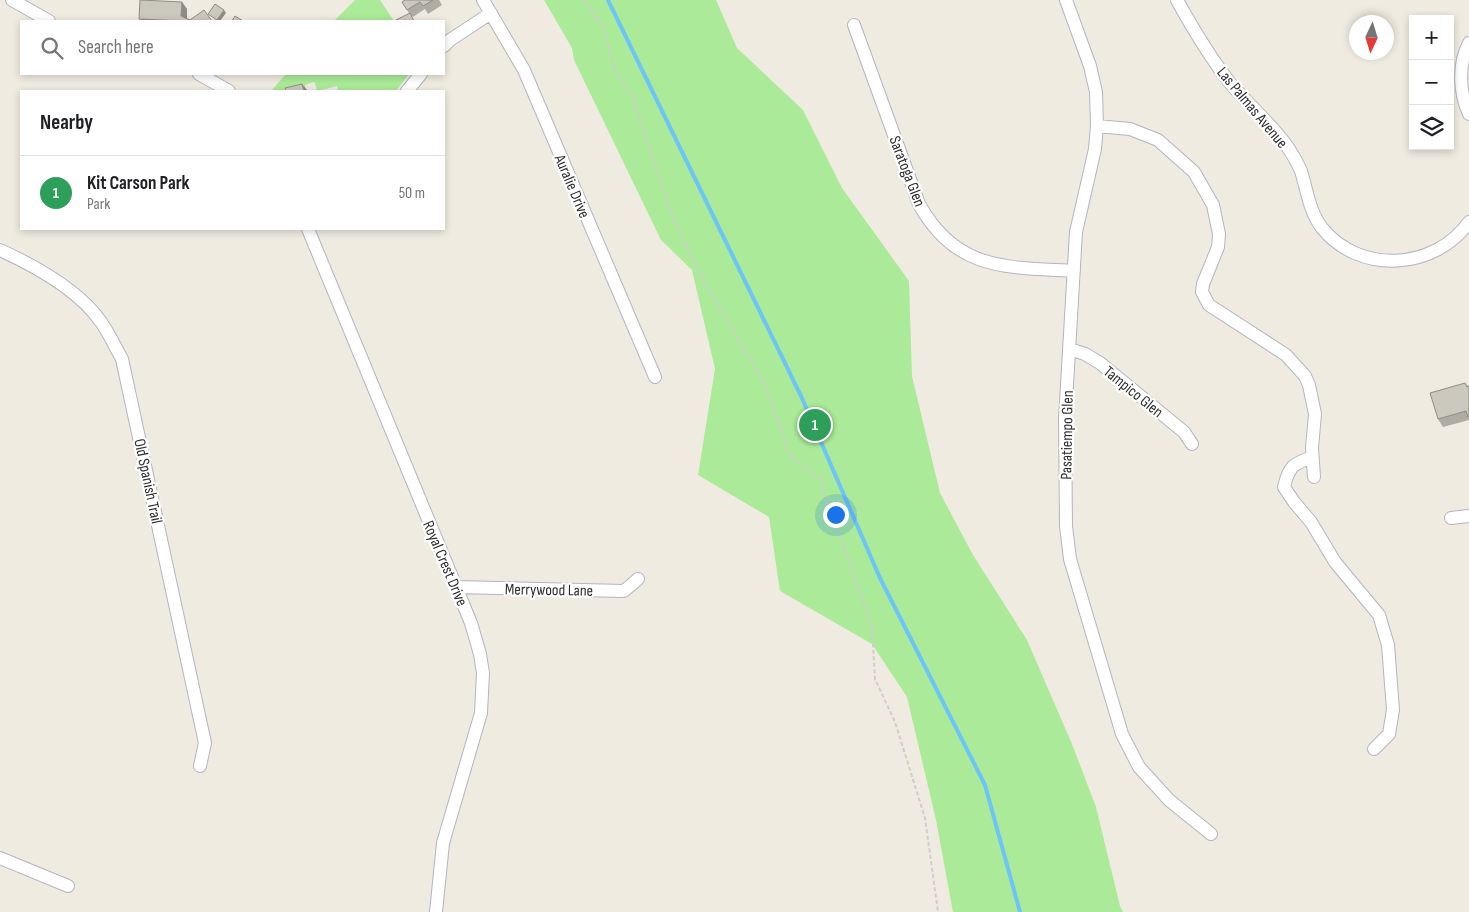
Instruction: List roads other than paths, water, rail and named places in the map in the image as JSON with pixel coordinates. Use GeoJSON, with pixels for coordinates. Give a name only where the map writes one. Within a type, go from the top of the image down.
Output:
{"type":"FeatureCollection","features":[{"type":"Feature","properties":{"kind":"street"},"geometry":{"type":"LineString","coordinates":[[12,0],[47,20]]}},
{"type":"Feature","properties":{"kind":"street","name":"Auralie Drive"},"geometry":{"type":"LineString","coordinates":[[484,0],[524,70],[655,377]]}},
{"type":"Feature","properties":{"kind":"street","name":"Pasatiempo Glen"},"geometry":{"type":"LineString","coordinates":[[1066,0],[1090,66],[1096,92],[1097,126],[1095,150],[1076,232],[1068,349],[1065,419],[1066,526],[1073,568],[1122,734],[1139,767],[1169,800],[1211,834]]}},
{"type":"Feature","properties":{"kind":"street","name":"Las Palmas Avenue"},"geometry":{"type":"LineString","coordinates":[[1177,0],[1203,45],[1231,83],[1285,142],[1300,170],[1307,199],[1322,227],[1345,249],[1375,260],[1395,262],[1432,253],[1461,233],[1469,222]]}},
{"type":"Feature","properties":{"kind":"street"},"geometry":{"type":"LineString","coordinates":[[445,45],[490,13]]}},
{"type":"Feature","properties":{"kind":"street","name":"Saratoga Glen"},"geometry":{"type":"LineString","coordinates":[[854,25],[919,204],[928,220],[950,244],[961,252],[990,264],[1008,268],[1074,271]]}},
{"type":"Feature","properties":{"kind":"street"},"geometry":{"type":"LineString","coordinates":[[1469,43],[1463,54],[1461,86],[1469,114]]}},
{"type":"Feature","properties":{"kind":"street"},"geometry":{"type":"LineString","coordinates":[[201,75],[227,90]]}},
{"type":"Feature","properties":{"kind":"street"},"geometry":{"type":"LineString","coordinates":[[408,90],[420,75]]}},
{"type":"Feature","properties":{"kind":"street"},"geometry":{"type":"LineString","coordinates":[[1097,126],[1130,129],[1158,140],[1194,172],[1213,205],[1219,234],[1218,247],[1203,284],[1202,292],[1209,305],[1286,355],[1305,376],[1309,385],[1315,414],[1312,457],[1314,477]]}},
{"type":"Feature","properties":{"kind":"street","name":"Royal Crest Drive"},"geometry":{"type":"LineString","coordinates":[[308,230],[471,623],[480,654],[483,673],[481,713],[443,843],[436,912]]}},
{"type":"Feature","properties":{"kind":"street","name":"Old Spanish Trail"},"geometry":{"type":"LineString","coordinates":[[0,250],[24,261],[70,290],[100,321],[122,359],[205,743],[200,766]]}},
{"type":"Feature","properties":{"kind":"street","name":"Tampico Glen"},"geometry":{"type":"LineString","coordinates":[[1068,349],[1085,354],[1100,363],[1184,432],[1192,444]]}},
{"type":"Feature","properties":{"kind":"street"},"geometry":{"type":"LineString","coordinates":[[1312,457],[1296,463],[1288,471],[1284,487],[1311,522],[1335,562],[1379,615],[1388,646],[1393,710],[1389,734],[1374,749]]}},
{"type":"Feature","properties":{"kind":"street"},"geometry":{"type":"LineString","coordinates":[[1451,518],[1469,516]]}},
{"type":"Feature","properties":{"kind":"street","name":"Merrywood Lane"},"geometry":{"type":"LineString","coordinates":[[456,587],[624,591],[638,580]]}},
{"type":"Feature","properties":{"kind":"street"},"geometry":{"type":"LineString","coordinates":[[0,858],[68,886]]}},
{"type":"Feature","properties":{"kind":"waterway"},"geometry":{"type":"LineString","coordinates":[[608,0],[801,396],[880,578],[985,785],[1020,912]]}},
{"type":"Feature","properties":{"kind":"place","name":"Kit Carson Park"},"geometry":{"type":"Point","coordinates":[815,425]}}]}
